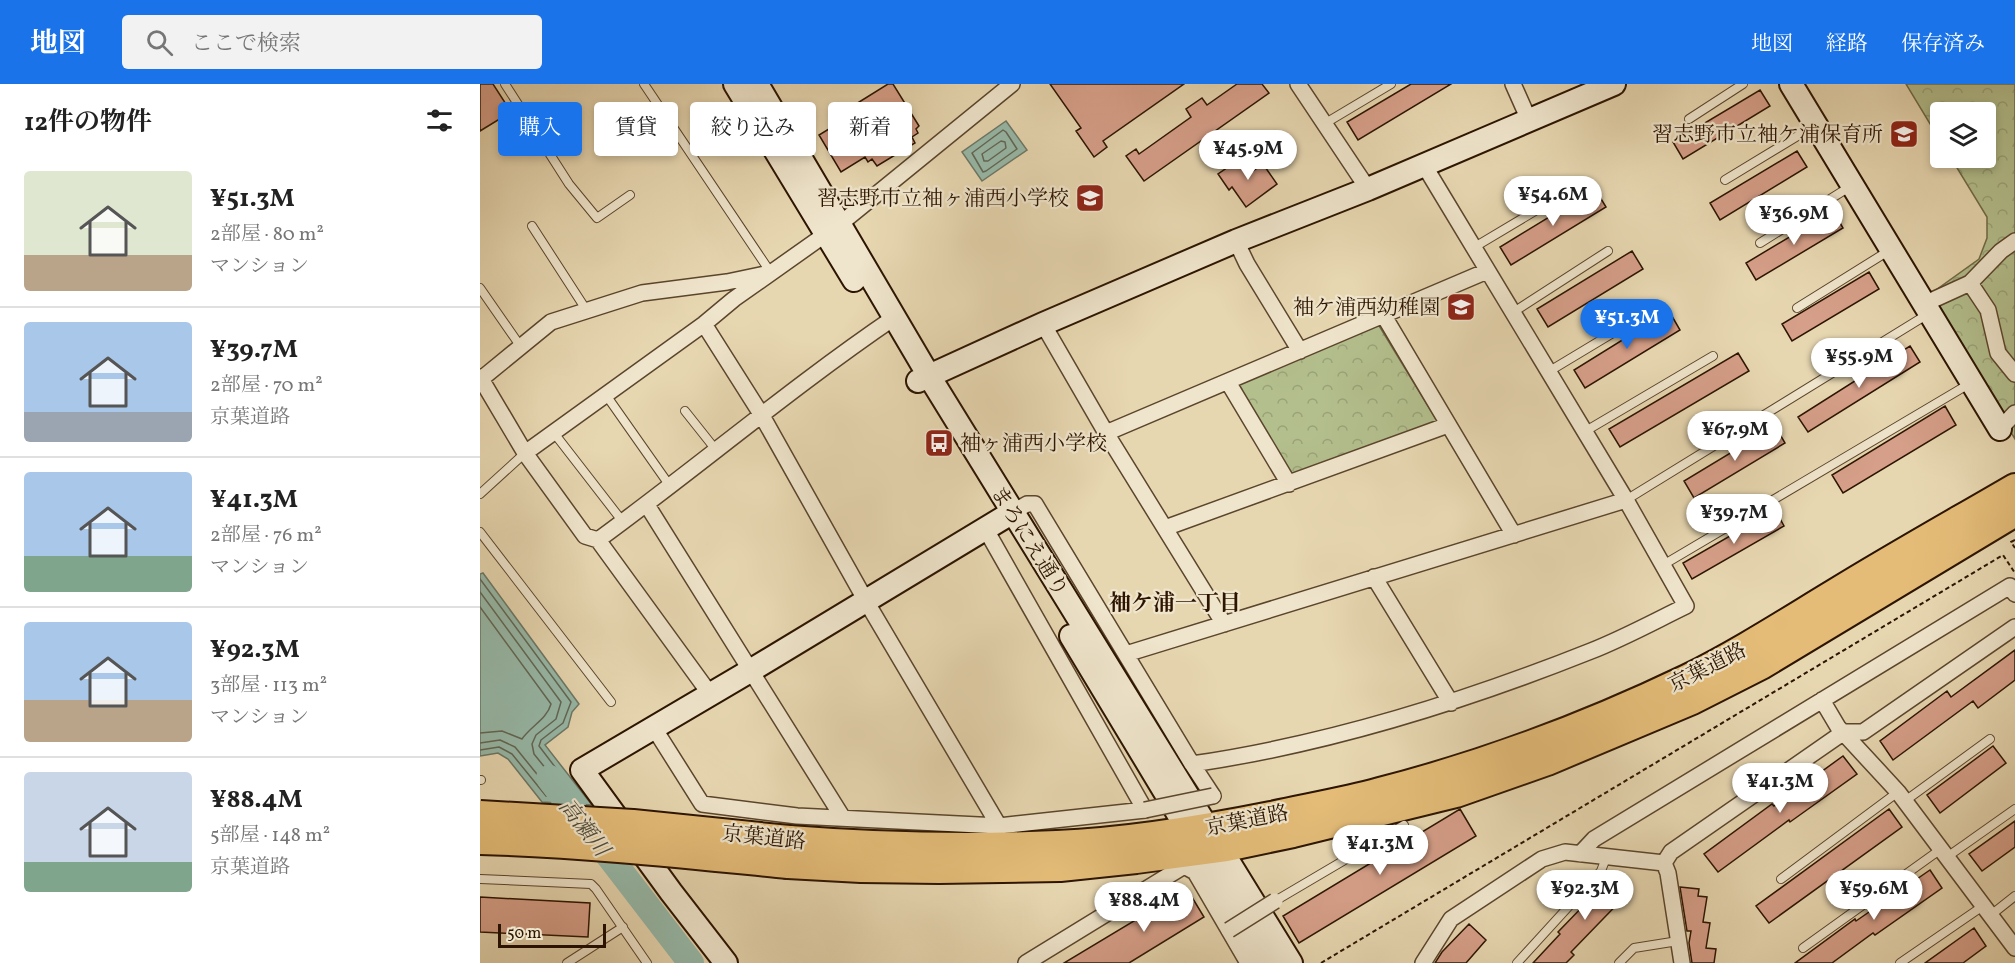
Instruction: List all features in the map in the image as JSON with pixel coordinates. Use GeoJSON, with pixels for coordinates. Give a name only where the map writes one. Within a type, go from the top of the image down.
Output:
{"type":"FeatureCollection","features":[{"type":"Feature","properties":{"kind":"highway","name":"京葉道路"},"geometry":{"type":"LineString","coordinates":[[480,815],[633,824],[788,852],[861,868],[1060,867],[1204,839],[1379,793],[1535,742],[1616,711],[1689,678],[1750,646],[1837,592],[2015,488]]}},
{"type":"Feature","properties":{"kind":"highway","name":"京葉道路"},"geometry":{"type":"LineString","coordinates":[[1204,839],[1293,833],[1456,793],[1547,761],[1692,700],[1761,665],[2015,512]]}},
{"type":"Feature","properties":{"kind":"highway","name":"京葉道路"},"geometry":{"type":"LineString","coordinates":[[480,840],[631,848],[788,852]]}},
{"type":"Feature","properties":{"kind":"street","name":"まろにえ通り"},"geometry":{"type":"LineString","coordinates":[[735,84],[833,229],[889,321],[1000,520],[1204,839],[1291,963]]}},
{"type":"Feature","properties":{"kind":"street","name":"まろにえ通り"},"geometry":{"type":"LineString","coordinates":[[757,84],[833,229]]}},
{"type":"Feature","properties":{"kind":"street"},"geometry":{"type":"LineString","coordinates":[[1298,84],[1368,189]]}},
{"type":"Feature","properties":{"kind":"street"},"geometry":{"type":"LineString","coordinates":[[1513,84],[1529,120]]}},
{"type":"Feature","properties":{"kind":"street"},"geometry":{"type":"LineString","coordinates":[[923,379],[1043,324],[1236,241],[1368,189],[1614,84]]}},
{"type":"Feature","properties":{"kind":"street"},"geometry":{"type":"LineString","coordinates":[[1791,84],[1972,382],[2007,421]]}},
{"type":"Feature","properties":{"kind":"street"},"geometry":{"type":"LineString","coordinates":[[525,453],[833,229],[1006,86]]}},
{"type":"Feature","properties":{"kind":"street"},"geometry":{"type":"LineString","coordinates":[[1192,764],[1238,757],[1393,721],[1451,704],[1593,650],[1686,606],[1626,500],[1424,165]]}},
{"type":"Feature","properties":{"kind":"street"},"geometry":{"type":"LineString","coordinates":[[1236,241],[1247,264],[1300,351]]}},
{"type":"Feature","properties":{"kind":"street"},"geometry":{"type":"LineString","coordinates":[[1927,309],[1970,284],[2001,251],[2015,241]]}},
{"type":"Feature","properties":{"kind":"street"},"geometry":{"type":"LineString","coordinates":[[1107,434],[1487,271]]}},
{"type":"Feature","properties":{"kind":"street"},"geometry":{"type":"LineString","coordinates":[[710,694],[598,540],[585,536],[525,453],[480,379],[551,322],[642,293],[727,282],[771,273]]}},
{"type":"Feature","properties":{"kind":"street"},"geometry":{"type":"LineString","coordinates":[[727,282],[734,299]]}},
{"type":"Feature","properties":{"kind":"street"},"geometry":{"type":"LineString","coordinates":[[1970,284],[1988,310],[1998,353],[2015,374]]}},
{"type":"Feature","properties":{"kind":"street"},"geometry":{"type":"LineString","coordinates":[[1384,316],[1514,536]]}},
{"type":"Feature","properties":{"kind":"street"},"geometry":{"type":"LineString","coordinates":[[598,540],[647,505],[761,414],[889,321]]}},
{"type":"Feature","properties":{"kind":"street"},"geometry":{"type":"LineString","coordinates":[[704,324],[761,414],[866,600],[999,826]]}},
{"type":"Feature","properties":{"kind":"street"},"geometry":{"type":"LineString","coordinates":[[1043,324],[1107,434],[1224,624]]}},
{"type":"Feature","properties":{"kind":"street"},"geometry":{"type":"LineString","coordinates":[[1228,382],[1289,484]]}},
{"type":"Feature","properties":{"kind":"street"},"geometry":{"type":"LineString","coordinates":[[1165,528],[1448,426]]}},
{"type":"Feature","properties":{"kind":"street"},"geometry":{"type":"LineString","coordinates":[[1126,654],[1626,500]]}},
{"type":"Feature","properties":{"kind":"street"},"geometry":{"type":"LineString","coordinates":[[654,728],[702,804],[796,816],[999,826],[1145,810],[1213,796],[1035,504],[1027,504],[582,770],[671,892],[716,959]]}},
{"type":"Feature","properties":{"kind":"street"},"geometry":{"type":"LineString","coordinates":[[647,505],[843,818]]}},
{"type":"Feature","properties":{"kind":"street"},"geometry":{"type":"LineString","coordinates":[[1000,520],[1145,810]]}},
{"type":"Feature","properties":{"kind":"street"},"geometry":{"type":"LineString","coordinates":[[1374,578],[1451,704]]}},
{"type":"Feature","properties":{"kind":"street"},"geometry":{"type":"LineString","coordinates":[[1581,854],[1594,839],[2010,586],[2015,594]]}},
{"type":"Feature","properties":{"kind":"street"},"geometry":{"type":"LineString","coordinates":[[1664,863],[1671,852],[1844,732],[1863,732],[2015,627]]}},
{"type":"Feature","properties":{"kind":"street"},"geometry":{"type":"LineString","coordinates":[[1822,700],[1838,727],[1902,797],[2015,948]]}},
{"type":"Feature","properties":{"kind":"street","name":"まろにえ通り"},"geometry":{"type":"LineString","coordinates":[[1204,839],[1268,963]]}},
{"type":"Feature","properties":{"kind":"street"},"geometry":{"type":"LineString","coordinates":[[1423,963],[1451,919],[1542,859],[1565,852],[1664,863]]}},
{"type":"Feature","properties":{"kind":"street"},"geometry":{"type":"LineString","coordinates":[[1664,863],[1668,873],[1682,963]]}},
{"type":"Feature","properties":{"kind":"street"},"geometry":{"type":"LineString","coordinates":[[1026,963],[1184,866],[1195,872],[1248,963]]}},
{"type":"Feature","properties":{"kind":"street"},"geometry":{"type":"LineString","coordinates":[[1229,930],[1275,901]]}},
{"type":"Feature","properties":{"kind":"lane"},"geometry":{"type":"LineString","coordinates":[[505,84],[569,184],[597,218],[630,195]]}},
{"type":"Feature","properties":{"kind":"lane"},"geometry":{"type":"LineString","coordinates":[[644,84],[771,273]]}},
{"type":"Feature","properties":{"kind":"lane"},"geometry":{"type":"LineString","coordinates":[[1324,124],[1391,84]]}},
{"type":"Feature","properties":{"kind":"lane"},"geometry":{"type":"LineString","coordinates":[[1689,119],[1743,84]]}},
{"type":"Feature","properties":{"kind":"lane"},"geometry":{"type":"LineString","coordinates":[[1725,180],[1816,125]]}},
{"type":"Feature","properties":{"kind":"lane"},"geometry":{"type":"LineString","coordinates":[[1760,243],[1852,185]]}},
{"type":"Feature","properties":{"kind":"lane"},"geometry":{"type":"LineString","coordinates":[[1473,248],[1575,187]]}},
{"type":"Feature","properties":{"kind":"lane"},"geometry":{"type":"LineString","coordinates":[[531,226],[587,311]]}},
{"type":"Feature","properties":{"kind":"lane"},"geometry":{"type":"LineString","coordinates":[[1797,308],[1891,250]]}},
{"type":"Feature","properties":{"kind":"lane"},"geometry":{"type":"LineString","coordinates":[[1512,314],[1608,251]]}},
{"type":"Feature","properties":{"kind":"lane"},"geometry":{"type":"LineString","coordinates":[[480,288],[521,347]]}},
{"type":"Feature","properties":{"kind":"lane"},"geometry":{"type":"LineString","coordinates":[[1626,500],[1927,309]]}},
{"type":"Feature","properties":{"kind":"lane"},"geometry":{"type":"LineString","coordinates":[[1548,372],[1646,313]]}},
{"type":"Feature","properties":{"kind":"lane"},"geometry":{"type":"LineString","coordinates":[[1584,432],[1713,356]]}},
{"type":"Feature","properties":{"kind":"lane"},"geometry":{"type":"LineString","coordinates":[[1663,565],[1972,382]]}},
{"type":"Feature","properties":{"kind":"lane"},"geometry":{"type":"LineString","coordinates":[[606,395],[670,486]]}},
{"type":"Feature","properties":{"kind":"lane"},"geometry":{"type":"LineString","coordinates":[[685,411],[716,450]]}},
{"type":"Feature","properties":{"kind":"lane"},"geometry":{"type":"LineString","coordinates":[[554,433],[623,522]]}},
{"type":"Feature","properties":{"kind":"lane"},"geometry":{"type":"LineString","coordinates":[[480,494],[525,453]]}},
{"type":"Feature","properties":{"kind":"lane"},"geometry":{"type":"LineString","coordinates":[[480,532],[611,702]]}},
{"type":"Feature","properties":{"kind":"lane"},"geometry":{"type":"LineString","coordinates":[[1781,879],[1990,739]]}},
{"type":"Feature","properties":{"kind":"lane"},"geometry":{"type":"LineString","coordinates":[[1803,948],[1944,853],[2015,809]]}},
{"type":"Feature","properties":{"kind":"lane"},"geometry":{"type":"LineString","coordinates":[[1275,901],[1404,825]]}},
{"type":"Feature","properties":{"kind":"lane"},"geometry":{"type":"LineString","coordinates":[[1517,963],[1601,871],[1606,858]]}},
{"type":"Feature","properties":{"kind":"lane"},"geometry":{"type":"LineString","coordinates":[[480,879],[591,884],[647,963]]}},
{"type":"Feature","properties":{"kind":"lane"},"geometry":{"type":"LineString","coordinates":[[1899,963],[2015,896]]}},
{"type":"Feature","properties":{"kind":"lane"},"geometry":{"type":"LineString","coordinates":[[567,963],[622,927]]}},
{"type":"Feature","properties":{"kind":"lane"},"geometry":{"type":"LineString","coordinates":[[1619,963],[1634,948],[1678,941]]}},
{"type":"Feature","properties":{"kind":"path"},"geometry":{"type":"LineString","coordinates":[[2015,540],[2011,542],[2015,548]]}},
{"type":"Feature","properties":{"kind":"path"},"geometry":{"type":"LineString","coordinates":[[1321,963],[2003,555],[2015,573]]}},
{"type":"Feature","properties":{"kind":"green space"},"geometry":{"type":"Polygon","coordinates":[[[1906,84],[2015,84],[2015,439],[1929,295],[1979,259],[1987,238],[1987,217],[1957,168],[1996,168],[1996,102],[1930,102],[1930,124],[1906,84]]]}},
{"type":"Feature","properties":{"kind":"green space"},"geometry":{"type":"Polygon","coordinates":[[[1378,324],[1439,424],[1290,478],[1235,385],[1378,324]]]}},
{"type":"Feature","properties":{"kind":"water"},"geometry":{"type":"Polygon","coordinates":[[[1006,121],[1027,150],[982,181],[962,152],[1006,121]]]}},
{"type":"Feature","properties":{"kind":"water"},"geometry":{"type":"Polygon","coordinates":[[[483,573],[579,704],[572,712],[568,727],[545,745],[592,805],[542,802],[508,759],[498,753],[480,756],[480,574],[483,573]]]}},
{"type":"Feature","properties":{"kind":"building"},"geometry":{"type":"Polygon","coordinates":[[[480,84],[493,84],[505,102],[498,102],[498,120],[480,131],[480,84]]]}},
{"type":"Feature","properties":{"kind":"building"},"geometry":{"type":"Polygon","coordinates":[[[888,84],[893,84],[904,102],[859,102],[888,84]]]}},
{"type":"Feature","properties":{"kind":"building"},"geometry":{"type":"Polygon","coordinates":[[[1050,84],[1184,84],[1103,141],[1107,147],[1094,157],[1076,131],[1081,128],[1050,84]]]}},
{"type":"Feature","properties":{"kind":"building"},"geometry":{"type":"Polygon","coordinates":[[[1237,84],[1262,84],[1269,93],[1144,181],[1126,156],[1136,149],[1139,154],[1191,117],[1186,109],[1202,98],[1207,105],[1237,84]]]}},
{"type":"Feature","properties":{"kind":"building"},"geometry":{"type":"Polygon","coordinates":[[[1411,84],[1451,84],[1358,140],[1347,122],[1411,84]]]}},
{"type":"Feature","properties":{"kind":"building"},"geometry":{"type":"Polygon","coordinates":[[[1760,90],[1770,106],[1683,159],[1673,142],[1760,90]]]}},
{"type":"Feature","properties":{"kind":"building"},"geometry":{"type":"Polygon","coordinates":[[[912,115],[919,126],[916,129],[918,133],[912,137],[912,115]]]}},
{"type":"Feature","properties":{"kind":"building"},"geometry":{"type":"Polygon","coordinates":[[[828,130],[828,150],[819,135],[828,130]]]}},
{"type":"Feature","properties":{"kind":"building"},"geometry":{"type":"Polygon","coordinates":[[[1797,151],[1807,167],[1720,220],[1710,203],[1797,151]]]}},
{"type":"Feature","properties":{"kind":"building"},"geometry":{"type":"Polygon","coordinates":[[[831,156],[894,156],[877,166],[872,159],[868,162],[865,157],[841,172],[831,156]]]}},
{"type":"Feature","properties":{"kind":"building"},"geometry":{"type":"Polygon","coordinates":[[[1243,157],[1253,171],[1263,164],[1277,184],[1246,207],[1232,187],[1229,190],[1218,174],[1243,157]]]}},
{"type":"Feature","properties":{"kind":"building"},"geometry":{"type":"Polygon","coordinates":[[[1595,189],[1606,207],[1511,265],[1500,247],[1595,189]]]}},
{"type":"Feature","properties":{"kind":"building"},"geometry":{"type":"Polygon","coordinates":[[[1833,211],[1843,228],[1756,280],[1746,263],[1833,211]]]}},
{"type":"Feature","properties":{"kind":"building"},"geometry":{"type":"Polygon","coordinates":[[[1632,251],[1643,269],[1548,327],[1537,309],[1632,251]]]}},
{"type":"Feature","properties":{"kind":"building"},"geometry":{"type":"Polygon","coordinates":[[[1869,272],[1879,289],[1792,341],[1782,324],[1869,272]]]}},
{"type":"Feature","properties":{"kind":"building"},"geometry":{"type":"Polygon","coordinates":[[[1669,311],[1680,330],[1585,388],[1574,370],[1669,311]]]}},
{"type":"Feature","properties":{"kind":"building"},"geometry":{"type":"Polygon","coordinates":[[[1910,346],[1920,362],[1808,432],[1798,417],[1910,346]]]}},
{"type":"Feature","properties":{"kind":"building"},"geometry":{"type":"Polygon","coordinates":[[[1738,353],[1749,371],[1620,447],[1609,429],[1738,353]]]}},
{"type":"Feature","properties":{"kind":"building"},"geometry":{"type":"Polygon","coordinates":[[[1945,406],[1956,425],[1843,493],[1832,475],[1945,406]]]}},
{"type":"Feature","properties":{"kind":"building"},"geometry":{"type":"Polygon","coordinates":[[[1775,426],[1785,443],[1694,498],[1684,481],[1775,426]]]}},
{"type":"Feature","properties":{"kind":"building"},"geometry":{"type":"Polygon","coordinates":[[[1775,510],[1784,526],[1692,579],[1683,563],[1775,510]]]}},
{"type":"Feature","properties":{"kind":"building"},"geometry":{"type":"Polygon","coordinates":[[[2015,650],[2015,680],[1978,708],[1973,701],[1893,760],[1880,741],[1947,691],[1951,697],[2015,650]]]}},
{"type":"Feature","properties":{"kind":"building"},"geometry":{"type":"Polygon","coordinates":[[[1993,746],[2006,763],[1940,813],[1927,795],[1993,746]]]}},
{"type":"Feature","properties":{"kind":"building"},"geometry":{"type":"Polygon","coordinates":[[[1843,756],[1857,774],[1718,872],[1704,854],[1843,756]]]}},
{"type":"Feature","properties":{"kind":"building"},"geometry":{"type":"Polygon","coordinates":[[[1460,809],[1476,836],[1299,943],[1283,916],[1460,809]]]}},
{"type":"Feature","properties":{"kind":"building"},"geometry":{"type":"Polygon","coordinates":[[[1889,809],[1902,827],[1769,923],[1756,906],[1889,809]]]}},
{"type":"Feature","properties":{"kind":"building"},"geometry":{"type":"Polygon","coordinates":[[[2015,821],[2015,847],[1982,871],[1969,854],[2015,821]]]}},
{"type":"Feature","properties":{"kind":"building"},"geometry":{"type":"Polygon","coordinates":[[[1930,870],[1942,888],[1875,935],[1873,933],[1832,963],[1795,963],[1855,919],[1856,921],[1930,870]]]}},
{"type":"Feature","properties":{"kind":"building"},"geometry":{"type":"Polygon","coordinates":[[[1615,873],[1632,889],[1571,952],[1574,955],[1566,963],[1533,963],[1560,934],[1558,932],[1615,873]]]}},
{"type":"Feature","properties":{"kind":"building"},"geometry":{"type":"Polygon","coordinates":[[[1680,887],[1699,889],[1698,896],[1707,897],[1703,922],[1710,923],[1706,948],[1716,949],[1714,963],[1692,963],[1689,943],[1691,931],[1687,931],[1680,887]]]}},
{"type":"Feature","properties":{"kind":"building"},"geometry":{"type":"Polygon","coordinates":[[[1187,889],[1204,917],[1129,963],[1064,963],[1187,889]]]}},
{"type":"Feature","properties":{"kind":"building"},"geometry":{"type":"Polygon","coordinates":[[[480,897],[590,903],[588,937],[480,932],[480,897]]]}},
{"type":"Feature","properties":{"kind":"building"},"geometry":{"type":"Polygon","coordinates":[[[1469,924],[1486,940],[1466,963],[1435,963],[1442,952],[1469,924]]]}},
{"type":"Feature","properties":{"kind":"building"},"geometry":{"type":"Polygon","coordinates":[[[1974,928],[1986,946],[1963,963],[1925,963],[1974,928]]]}},
{"type":"Feature","properties":{"kind":"waterway","name":"高瀬川"},"geometry":{"type":"LineString","coordinates":[[549,778],[691,963]]}},
{"type":"Feature","properties":{"kind":"place","name":"習志野市立袖ケ浦保育所"},"geometry":{"type":"Point","coordinates":[1904,134]}},
{"type":"Feature","properties":{"kind":"place","name":"習志野市立袖ヶ浦西小学校"},"geometry":{"type":"Point","coordinates":[1090,198]}},
{"type":"Feature","properties":{"kind":"place","name":"袖ケ浦西幼稚園"},"geometry":{"type":"Point","coordinates":[1461,307]}},
{"type":"Feature","properties":{"kind":"place","name":"袖ヶ浦西小学校"},"geometry":{"type":"Point","coordinates":[939,443]}},
{"type":"Feature","properties":{"kind":"district","name":"袖ケ浦一丁目"},"geometry":{"type":"Point","coordinates":[1175,602]}}]}
